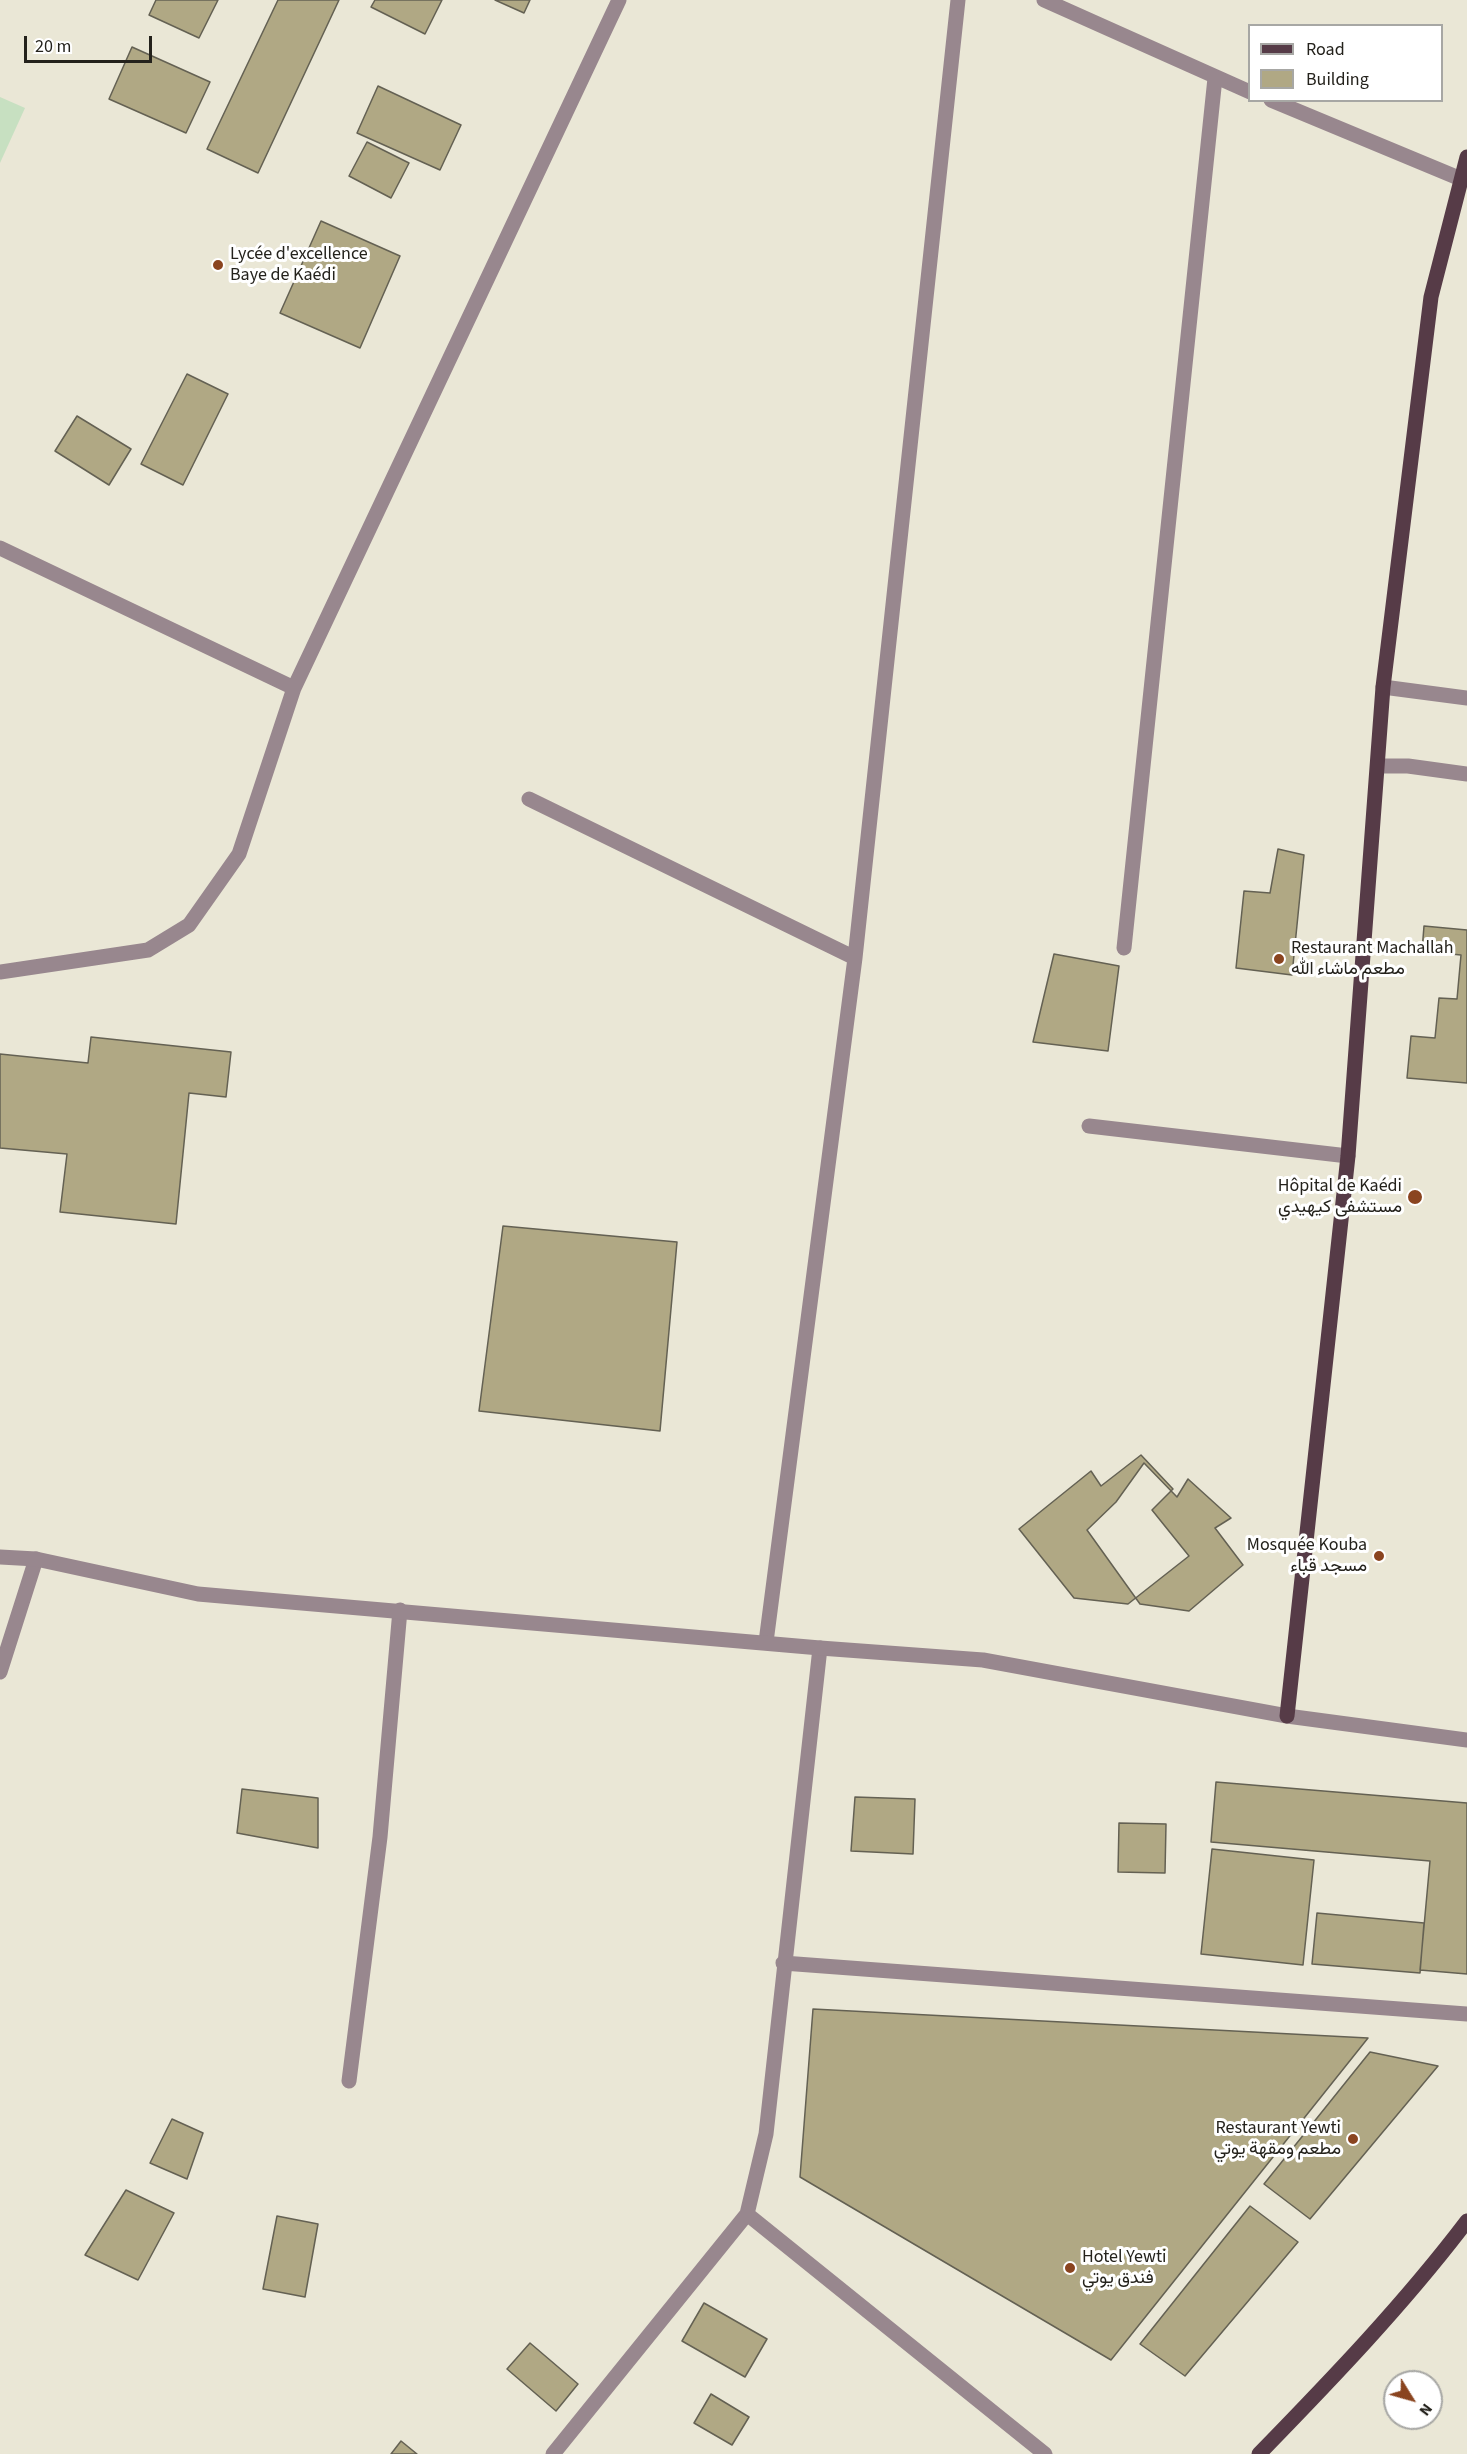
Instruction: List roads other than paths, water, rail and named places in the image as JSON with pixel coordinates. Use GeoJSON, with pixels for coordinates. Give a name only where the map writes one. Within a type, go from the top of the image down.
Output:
{"type":"FeatureCollection","features":[{"type":"Feature","properties":{"kind":"main road"},"geometry":{"type":"LineString","coordinates":[[1287,1716],[1348,1156],[1383,687],[1431,297],[1467,157]]}},
{"type":"Feature","properties":{"kind":"main road"},"geometry":{"type":"LineString","coordinates":[[1259,2454],[1344,2366],[1431,2268],[1467,2221]]}},
{"type":"Feature","properties":{"kind":"street"},"geometry":{"type":"LineString","coordinates":[[0,972],[148,950],[189,926],[239,854],[294,688],[619,0]]}},
{"type":"Feature","properties":{"kind":"street"},"geometry":{"type":"LineString","coordinates":[[766,1642],[855,958],[958,0]]}},
{"type":"Feature","properties":{"kind":"street"},"geometry":{"type":"LineString","coordinates":[[1044,0],[1248,91]]}},
{"type":"Feature","properties":{"kind":"street"},"geometry":{"type":"LineString","coordinates":[[1124,948],[1215,78]]}},
{"type":"Feature","properties":{"kind":"street"},"geometry":{"type":"LineString","coordinates":[[1276,102],[1461,179]]}},
{"type":"Feature","properties":{"kind":"street"},"geometry":{"type":"LineString","coordinates":[[0,548],[294,688]]}},
{"type":"Feature","properties":{"kind":"street"},"geometry":{"type":"LineString","coordinates":[[1383,687],[1467,699]]}},
{"type":"Feature","properties":{"kind":"street"},"geometry":{"type":"LineString","coordinates":[[1378,766],[1408,766],[1467,774]]}},
{"type":"Feature","properties":{"kind":"street"},"geometry":{"type":"LineString","coordinates":[[529,798],[855,958]]}},
{"type":"Feature","properties":{"kind":"street"},"geometry":{"type":"LineString","coordinates":[[1089,1126],[1348,1156]]}},
{"type":"Feature","properties":{"kind":"street"},"geometry":{"type":"LineString","coordinates":[[0,1557],[36,1559],[198,1594],[983,1660],[1287,1716],[1467,1740]]}},
{"type":"Feature","properties":{"kind":"street"},"geometry":{"type":"LineString","coordinates":[[0,1672],[36,1559]]}},
{"type":"Feature","properties":{"kind":"street"},"geometry":{"type":"LineString","coordinates":[[349,2081],[380,1838],[400,1610]]}},
{"type":"Feature","properties":{"kind":"street"},"geometry":{"type":"LineString","coordinates":[[553,2454],[747,2214],[766,2134],[783,1963],[820,1648]]}},
{"type":"Feature","properties":{"kind":"street"},"geometry":{"type":"LineString","coordinates":[[783,1963],[1467,2014]]}},
{"type":"Feature","properties":{"kind":"street"},"geometry":{"type":"LineString","coordinates":[[747,2214],[1045,2454]]}},
{"type":"Feature","properties":{"kind":"place","name":"Lycée d'excellence Baye de Kaédi"},"geometry":{"type":"Point","coordinates":[218,265]}},
{"type":"Feature","properties":{"kind":"place","name":"Restaurant Machallah مطعم ماشاء الله"},"geometry":{"type":"Point","coordinates":[1279,959]}},
{"type":"Feature","properties":{"kind":"place","name":"Hôpital de Kaédi مستشفى كيهيدي"},"geometry":{"type":"Point","coordinates":[1415,1197]}},
{"type":"Feature","properties":{"kind":"place","name":"Mosquée Kouba مسجد قباء"},"geometry":{"type":"Point","coordinates":[1379,1556]}},
{"type":"Feature","properties":{"kind":"place","name":"Restaurant Yewti مطعم ومقهة يوتي"},"geometry":{"type":"Point","coordinates":[1353,2139]}},
{"type":"Feature","properties":{"kind":"place","name":"Hotel Yewti فندق يوتي"},"geometry":{"type":"Point","coordinates":[1070,2268]}}]}
